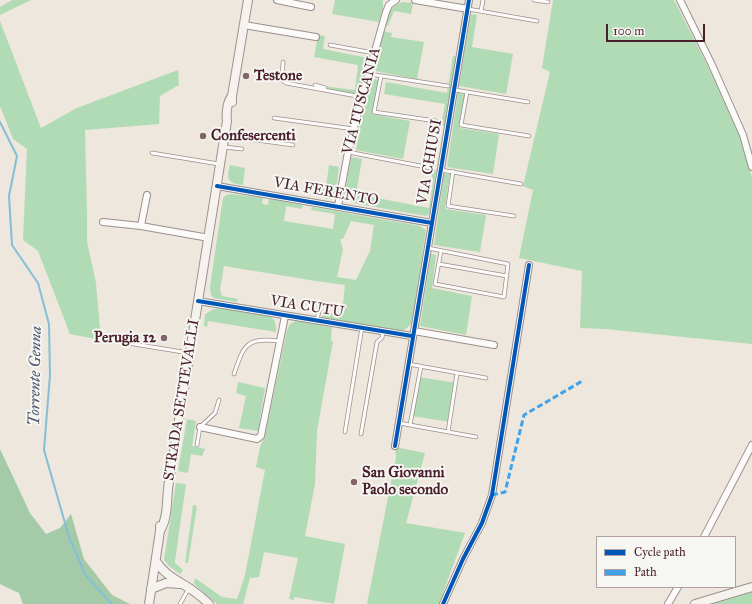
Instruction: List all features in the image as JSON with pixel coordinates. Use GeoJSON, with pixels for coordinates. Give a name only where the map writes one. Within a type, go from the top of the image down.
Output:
{"type":"FeatureCollection","features":[{"type":"Feature","properties":{"kind":"main road","name":"STRADA SETTEVALLI"},"geometry":{"type":"LineString","coordinates":[[149,604],[160,531],[164,524],[168,497],[167,490],[227,121],[230,117],[233,100],[232,96],[248,0]]}},
{"type":"Feature","properties":{"kind":"main road"},"geometry":{"type":"LineString","coordinates":[[156,561],[159,567],[165,572],[209,604]]}},
{"type":"Feature","properties":{"kind":"main road"},"geometry":{"type":"LineString","coordinates":[[151,589],[173,582],[186,586]]}},
{"type":"Feature","properties":{"kind":"main road"},"geometry":{"type":"LineString","coordinates":[[695,604],[752,587]]}},
{"type":"Feature","properties":{"kind":"street"},"geometry":{"type":"LineString","coordinates":[[277,0],[311,7]]}},
{"type":"Feature","properties":{"kind":"street"},"geometry":{"type":"LineString","coordinates":[[415,0],[468,9]]}},
{"type":"Feature","properties":{"kind":"street","name":"VIA CHIUSI"},"geometry":{"type":"LineString","coordinates":[[395,446],[469,0]]}},
{"type":"Feature","properties":{"kind":"street"},"geometry":{"type":"LineString","coordinates":[[680,0],[712,65],[743,135],[752,167]]}},
{"type":"Feature","properties":{"kind":"street","name":"VIA TUSCANIA"},"geometry":{"type":"LineString","coordinates":[[338,206],[348,152],[368,74],[386,12],[393,1]]}},
{"type":"Feature","properties":{"kind":"street"},"geometry":{"type":"LineString","coordinates":[[244,25],[316,37]]}},
{"type":"Feature","properties":{"kind":"street","name":"VIA FERENTO"},"geometry":{"type":"LineString","coordinates":[[217,186],[432,222]]}},
{"type":"Feature","properties":{"kind":"street"},"geometry":{"type":"LineString","coordinates":[[141,226],[147,194]]}},
{"type":"Feature","properties":{"kind":"street"},"geometry":{"type":"LineString","coordinates":[[103,222],[141,226],[209,238]]}},
{"type":"Feature","properties":{"kind":"street"},"geometry":{"type":"LineString","coordinates":[[442,604],[482,523],[492,494],[529,265]]}},
{"type":"Feature","properties":{"kind":"street","name":"VIA CUTU"},"geometry":{"type":"LineString","coordinates":[[198,300],[362,328],[413,333]]}},
{"type":"Feature","properties":{"kind":"street","name":"VIA CUTU"},"geometry":{"type":"LineString","coordinates":[[200,427],[257,439],[260,436],[285,316]]}},
{"type":"Feature","properties":{"kind":"street"},"geometry":{"type":"LineString","coordinates":[[413,333],[494,345]]}},
{"type":"Feature","properties":{"kind":"street"},"geometry":{"type":"LineString","coordinates":[[705,536],[752,445]]}},
{"type":"Feature","properties":{"kind":"street"},"geometry":{"type":"LineString","coordinates":[[668,604],[677,588]]}},
{"type":"Feature","properties":{"kind":"lane"},"geometry":{"type":"LineString","coordinates":[[481,11],[483,0]]}},
{"type":"Feature","properties":{"kind":"lane"},"geometry":{"type":"LineString","coordinates":[[534,0],[548,2]]}},
{"type":"Feature","properties":{"kind":"lane"},"geometry":{"type":"LineString","coordinates":[[468,9],[537,21]]}},
{"type":"Feature","properties":{"kind":"lane"},"geometry":{"type":"LineString","coordinates":[[330,45],[374,53]]}},
{"type":"Feature","properties":{"kind":"lane"},"geometry":{"type":"LineString","coordinates":[[283,62],[282,80],[286,83],[362,97]]}},
{"type":"Feature","properties":{"kind":"lane"},"geometry":{"type":"LineString","coordinates":[[368,74],[448,86]]}},
{"type":"Feature","properties":{"kind":"lane"},"geometry":{"type":"LineString","coordinates":[[381,76],[374,112],[436,121]]}},
{"type":"Feature","properties":{"kind":"lane"},"geometry":{"type":"LineString","coordinates":[[315,85],[335,92]]}},
{"type":"Feature","properties":{"kind":"lane"},"geometry":{"type":"LineString","coordinates":[[455,90],[528,102]]}},
{"type":"Feature","properties":{"kind":"lane"},"geometry":{"type":"LineString","coordinates":[[467,92],[461,125],[528,136]]}},
{"type":"Feature","properties":{"kind":"lane"},"geometry":{"type":"LineString","coordinates":[[274,118],[354,129]]}},
{"type":"Feature","properties":{"kind":"lane"},"geometry":{"type":"LineString","coordinates":[[225,136],[293,145]]}},
{"type":"Feature","properties":{"kind":"lane"},"geometry":{"type":"LineString","coordinates":[[223,147],[242,149]]}},
{"type":"Feature","properties":{"kind":"lane"},"geometry":{"type":"LineString","coordinates":[[348,152],[431,168]]}},
{"type":"Feature","properties":{"kind":"lane"},"geometry":{"type":"LineString","coordinates":[[152,153],[220,164]]}},
{"type":"Feature","properties":{"kind":"lane"},"geometry":{"type":"LineString","coordinates":[[441,170],[521,184]]}},
{"type":"Feature","properties":{"kind":"lane"},"geometry":{"type":"LineString","coordinates":[[453,171],[448,206],[514,216]]}},
{"type":"Feature","properties":{"kind":"lane"},"geometry":{"type":"LineString","coordinates":[[428,248],[508,264],[504,297],[435,284],[441,251]]}},
{"type":"Feature","properties":{"kind":"lane"},"geometry":{"type":"LineString","coordinates":[[439,264],[506,276]]}},
{"type":"Feature","properties":{"kind":"lane"},"geometry":{"type":"LineString","coordinates":[[317,320],[319,311]]}},
{"type":"Feature","properties":{"kind":"lane","name":"VIA CUTU"},"geometry":{"type":"LineString","coordinates":[[345,432],[362,328]]}},
{"type":"Feature","properties":{"kind":"lane"},"geometry":{"type":"LineString","coordinates":[[361,434],[377,342],[382,338],[383,331]]}},
{"type":"Feature","properties":{"kind":"lane"},"geometry":{"type":"LineString","coordinates":[[116,336],[115,341],[189,354]]}},
{"type":"Feature","properties":{"kind":"lane"},"geometry":{"type":"LineString","coordinates":[[234,374],[242,351],[247,345],[253,341],[280,341]]}},
{"type":"Feature","properties":{"kind":"lane"},"geometry":{"type":"LineString","coordinates":[[408,364],[486,378]]}},
{"type":"Feature","properties":{"kind":"lane"},"geometry":{"type":"LineString","coordinates":[[410,425],[421,366]]}},
{"type":"Feature","properties":{"kind":"lane"},"geometry":{"type":"LineString","coordinates":[[448,432],[457,373]]}},
{"type":"Feature","properties":{"kind":"lane"},"geometry":{"type":"LineString","coordinates":[[196,445],[200,427],[215,414],[219,400]]}},
{"type":"Feature","properties":{"kind":"lane"},"geometry":{"type":"LineString","coordinates":[[398,423],[476,437]]}},
{"type":"Feature","properties":{"kind":"lane"},"geometry":{"type":"LineString","coordinates":[[180,604],[186,586]]}},
{"type":"Feature","properties":{"kind":"green space"},"geometry":{"type":"Polygon","coordinates":[[[12,0],[31,0],[0,15],[0,7],[12,0]]]}},
{"type":"Feature","properties":{"kind":"green space"},"geometry":{"type":"Polygon","coordinates":[[[335,0],[383,0],[383,8],[379,22],[332,14],[335,0]]]}},
{"type":"Feature","properties":{"kind":"green space"},"geometry":{"type":"Polygon","coordinates":[[[553,0],[674,0],[743,135],[752,178],[752,344],[605,329],[580,328],[582,271],[519,258],[533,190],[523,186],[550,72],[542,68],[553,0]]]}},
{"type":"Feature","properties":{"kind":"green space"},"geometry":{"type":"Polygon","coordinates":[[[403,2],[413,3],[411,14],[394,11],[388,26],[385,26],[392,8],[403,2]]]}},
{"type":"Feature","properties":{"kind":"green space"},"geometry":{"type":"Polygon","coordinates":[[[471,14],[477,15],[472,47],[513,54],[506,94],[459,86],[471,14]]]}},
{"type":"Feature","properties":{"kind":"green space"},"geometry":{"type":"Polygon","coordinates":[[[0,21],[41,128],[77,108],[178,70],[179,85],[160,96],[159,124],[85,130],[87,241],[96,283],[101,340],[70,334],[38,251],[23,240],[27,149],[13,139],[0,106],[0,21]]]}},
{"type":"Feature","properties":{"kind":"green space"},"geometry":{"type":"Polygon","coordinates":[[[383,31],[392,33],[391,37],[424,42],[417,79],[375,71],[383,31]]]}},
{"type":"Feature","properties":{"kind":"green space"},"geometry":{"type":"Polygon","coordinates":[[[318,35],[325,36],[323,49],[368,58],[361,90],[357,94],[315,88],[315,85],[355,90],[358,65],[314,57],[318,35]]]}},
{"type":"Feature","properties":{"kind":"green space"},"geometry":{"type":"Polygon","coordinates":[[[453,56],[458,57],[446,126],[441,125],[445,104],[384,94],[386,82],[447,93],[453,56]]]}},
{"type":"Feature","properties":{"kind":"green space"},"geometry":{"type":"Polygon","coordinates":[[[369,78],[379,80],[372,114],[410,121],[403,159],[356,150],[369,78]]]}},
{"type":"Feature","properties":{"kind":"green space"},"geometry":{"type":"Polygon","coordinates":[[[458,93],[465,94],[460,128],[499,134],[493,174],[447,167],[458,93]]]}},
{"type":"Feature","properties":{"kind":"green space"},"geometry":{"type":"Polygon","coordinates":[[[351,157],[362,159],[356,194],[429,208],[433,182],[430,168],[436,170],[430,214],[426,216],[353,203],[347,198],[345,193],[351,157]]]}},
{"type":"Feature","properties":{"kind":"green space"},"geometry":{"type":"Polygon","coordinates":[[[230,165],[245,168],[243,185],[231,182],[229,180],[228,174],[230,165]]]}},
{"type":"Feature","properties":{"kind":"green space"},"geometry":{"type":"Polygon","coordinates":[[[329,165],[339,167],[334,193],[328,199],[320,196],[322,186],[326,187],[329,165]]]}},
{"type":"Feature","properties":{"kind":"green space"},"geometry":{"type":"Polygon","coordinates":[[[444,174],[450,174],[445,209],[486,215],[480,252],[434,245],[444,174]]]}},
{"type":"Feature","properties":{"kind":"green space"},"geometry":{"type":"Polygon","coordinates":[[[232,194],[263,198],[262,204],[268,205],[269,199],[303,205],[302,209],[286,206],[284,221],[333,229],[335,214],[311,210],[312,207],[420,226],[426,230],[412,322],[402,331],[322,318],[323,312],[342,314],[345,285],[224,266],[220,290],[222,296],[238,299],[237,302],[214,298],[211,295],[210,287],[223,198],[226,195],[232,194]],[[351,221],[343,239],[340,239],[343,249],[337,277],[356,280],[370,251],[374,225],[351,221]]]}},
{"type":"Feature","properties":{"kind":"green space"},"geometry":{"type":"Polygon","coordinates":[[[431,254],[436,255],[432,288],[472,296],[466,335],[420,326],[431,254]]]}},
{"type":"Feature","properties":{"kind":"green space"},"geometry":{"type":"Polygon","coordinates":[[[222,308],[269,316],[275,323],[276,332],[208,321],[207,327],[204,326],[205,314],[214,309],[222,308]]]}},
{"type":"Feature","properties":{"kind":"green space"},"geometry":{"type":"Polygon","coordinates":[[[296,321],[332,327],[331,341],[333,341],[317,431],[315,484],[305,536],[345,544],[334,604],[294,597],[294,600],[289,599],[298,558],[264,552],[259,577],[250,578],[243,604],[217,604],[194,584],[195,578],[222,597],[237,599],[245,575],[265,470],[256,467],[260,447],[265,436],[287,330],[290,324],[296,321]]]}},
{"type":"Feature","properties":{"kind":"green space"},"geometry":{"type":"Polygon","coordinates":[[[419,377],[456,383],[450,422],[412,416],[419,377]]]}},
{"type":"Feature","properties":{"kind":"green space"},"geometry":{"type":"Polygon","coordinates":[[[238,382],[265,388],[258,431],[239,428],[246,396],[236,393],[238,382]]]}},
{"type":"Feature","properties":{"kind":"green space"},"geometry":{"type":"Polygon","coordinates":[[[187,419],[196,421],[192,446],[205,449],[202,456],[191,454],[188,473],[178,471],[187,419]]]}},
{"type":"Feature","properties":{"kind":"green space"},"geometry":{"type":"Polygon","coordinates":[[[395,447],[425,453],[406,523],[465,533],[439,604],[367,604],[396,457],[395,447]]]}},
{"type":"Feature","properties":{"kind":"green space"},"geometry":{"type":"Polygon","coordinates":[[[0,449],[30,513],[46,534],[60,528],[71,514],[84,559],[112,595],[130,604],[23,604],[19,593],[0,584],[0,449]]]}},
{"type":"Feature","properties":{"kind":"green space"},"geometry":{"type":"Polygon","coordinates":[[[176,483],[186,484],[175,561],[175,563],[183,570],[180,574],[169,566],[164,560],[176,483]]]}},
{"type":"Feature","properties":{"kind":"green space"},"geometry":{"type":"Polygon","coordinates":[[[193,505],[197,506],[188,563],[185,563],[193,505]]]}},
{"type":"Feature","properties":{"kind":"green space"},"geometry":{"type":"Polygon","coordinates":[[[752,587],[752,604],[695,604],[752,587]]]}},
{"type":"Feature","properties":{"kind":"waterway","name":"Torrente Genna"},"geometry":{"type":"LineString","coordinates":[[0,122],[17,156],[9,196],[12,245],[38,283],[49,324],[50,375],[44,450],[69,537],[86,576],[112,604]]}},
{"type":"Feature","properties":{"kind":"marked path"},"geometry":{"type":"LineString","coordinates":[[492,495],[505,492],[524,415],[584,380]]}},
{"type":"Feature","properties":{"kind":"cycle path"},"geometry":{"type":"LineString","coordinates":[[395,446],[469,0]]}},
{"type":"Feature","properties":{"kind":"cycle path"},"geometry":{"type":"LineString","coordinates":[[217,186],[432,223]]}},
{"type":"Feature","properties":{"kind":"cycle path"},"geometry":{"type":"LineString","coordinates":[[443,604],[463,559],[482,523],[492,495],[529,265]]}},
{"type":"Feature","properties":{"kind":"cycle path"},"geometry":{"type":"LineString","coordinates":[[198,301],[412,336]]}},
{"type":"Feature","properties":{"kind":"place","name":"Testone"},"geometry":{"type":"Point","coordinates":[246,76]}},
{"type":"Feature","properties":{"kind":"place","name":"Confesercenti"},"geometry":{"type":"Point","coordinates":[203,136]}},
{"type":"Feature","properties":{"kind":"place","name":"Perugia 12"},"geometry":{"type":"Point","coordinates":[164,338]}},
{"type":"Feature","properties":{"kind":"place","name":"San Giovanni Paolo secondo"},"geometry":{"type":"Point","coordinates":[354,482]}}]}
